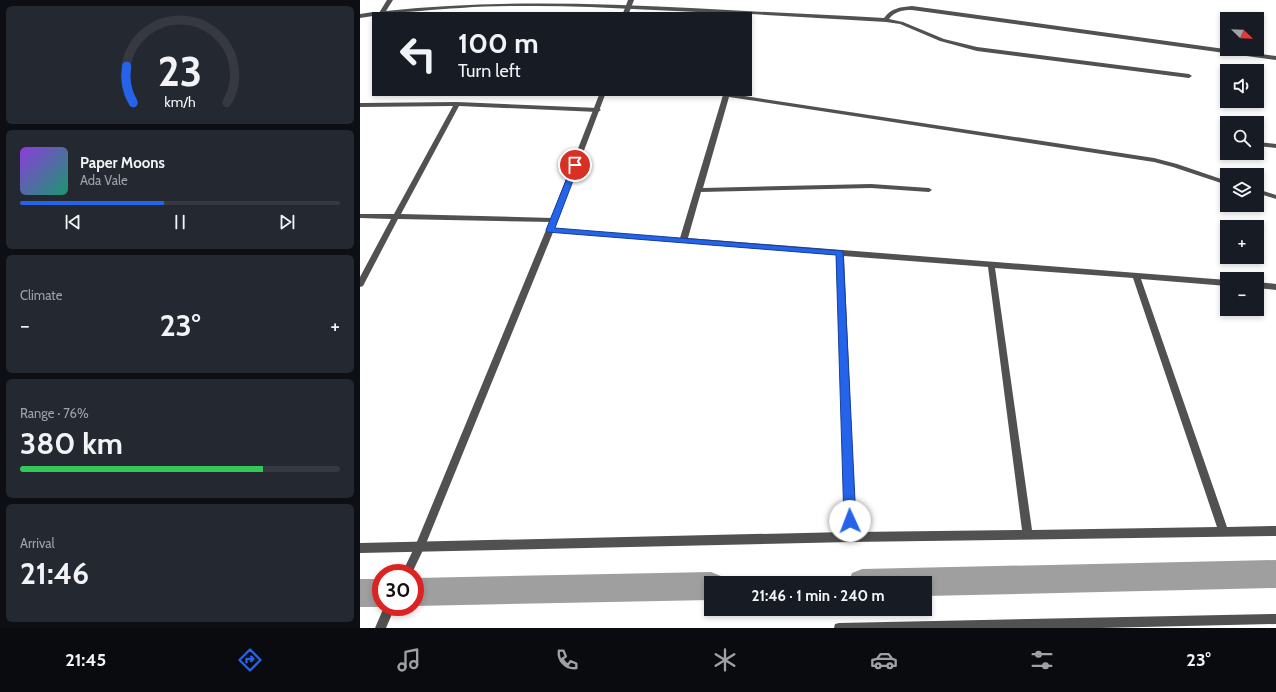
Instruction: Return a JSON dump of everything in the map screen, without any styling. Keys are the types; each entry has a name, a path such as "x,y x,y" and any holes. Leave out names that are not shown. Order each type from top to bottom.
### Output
{"street":[{"path":"384,12 390,0"},
{"path":"626,12 631,0"},
{"path":"392,12 420,9 517,4 628,6 739,12"},
{"path":"886,20 889,15 898,9 912,8 1276,58"},
{"path":"752,13 886,20 901,23 942,40 977,49 1189,76"},
{"path":"360,16 372,14"},
{"path":"411,564 550,230 598,110 602,96"},
{"path":"683,241 726,96"},
{"path":"733,96 1154,160 1175,165 1220,181"},
{"path":"360,105 456,104 598,110"},
{"path":"360,284 456,104"},
{"path":"1264,145 1276,146"},
{"path":"698,190 871,186 929,190"},
{"path":"1264,193 1276,197"},
{"path":"360,216 553,220"},
{"path":"550,230 1220,282"},
{"path":"840,253 851,537"},
{"path":"991,264 1028,534"},
{"path":"1136,276 1224,532"},
{"path":"1264,286 1276,287"},
{"path":"360,548 851,537 1276,531"},
{"path":"380,628 386,616"},
{"path":"839,628 1276,619"}],"waterway":[{"path":"932,581 1276,574"},
{"path":"424,592 704,586"},
{"path":"360,593 372,593"}],"route":[{"path":"575,165 550,230 840,253 850,521"}]}
